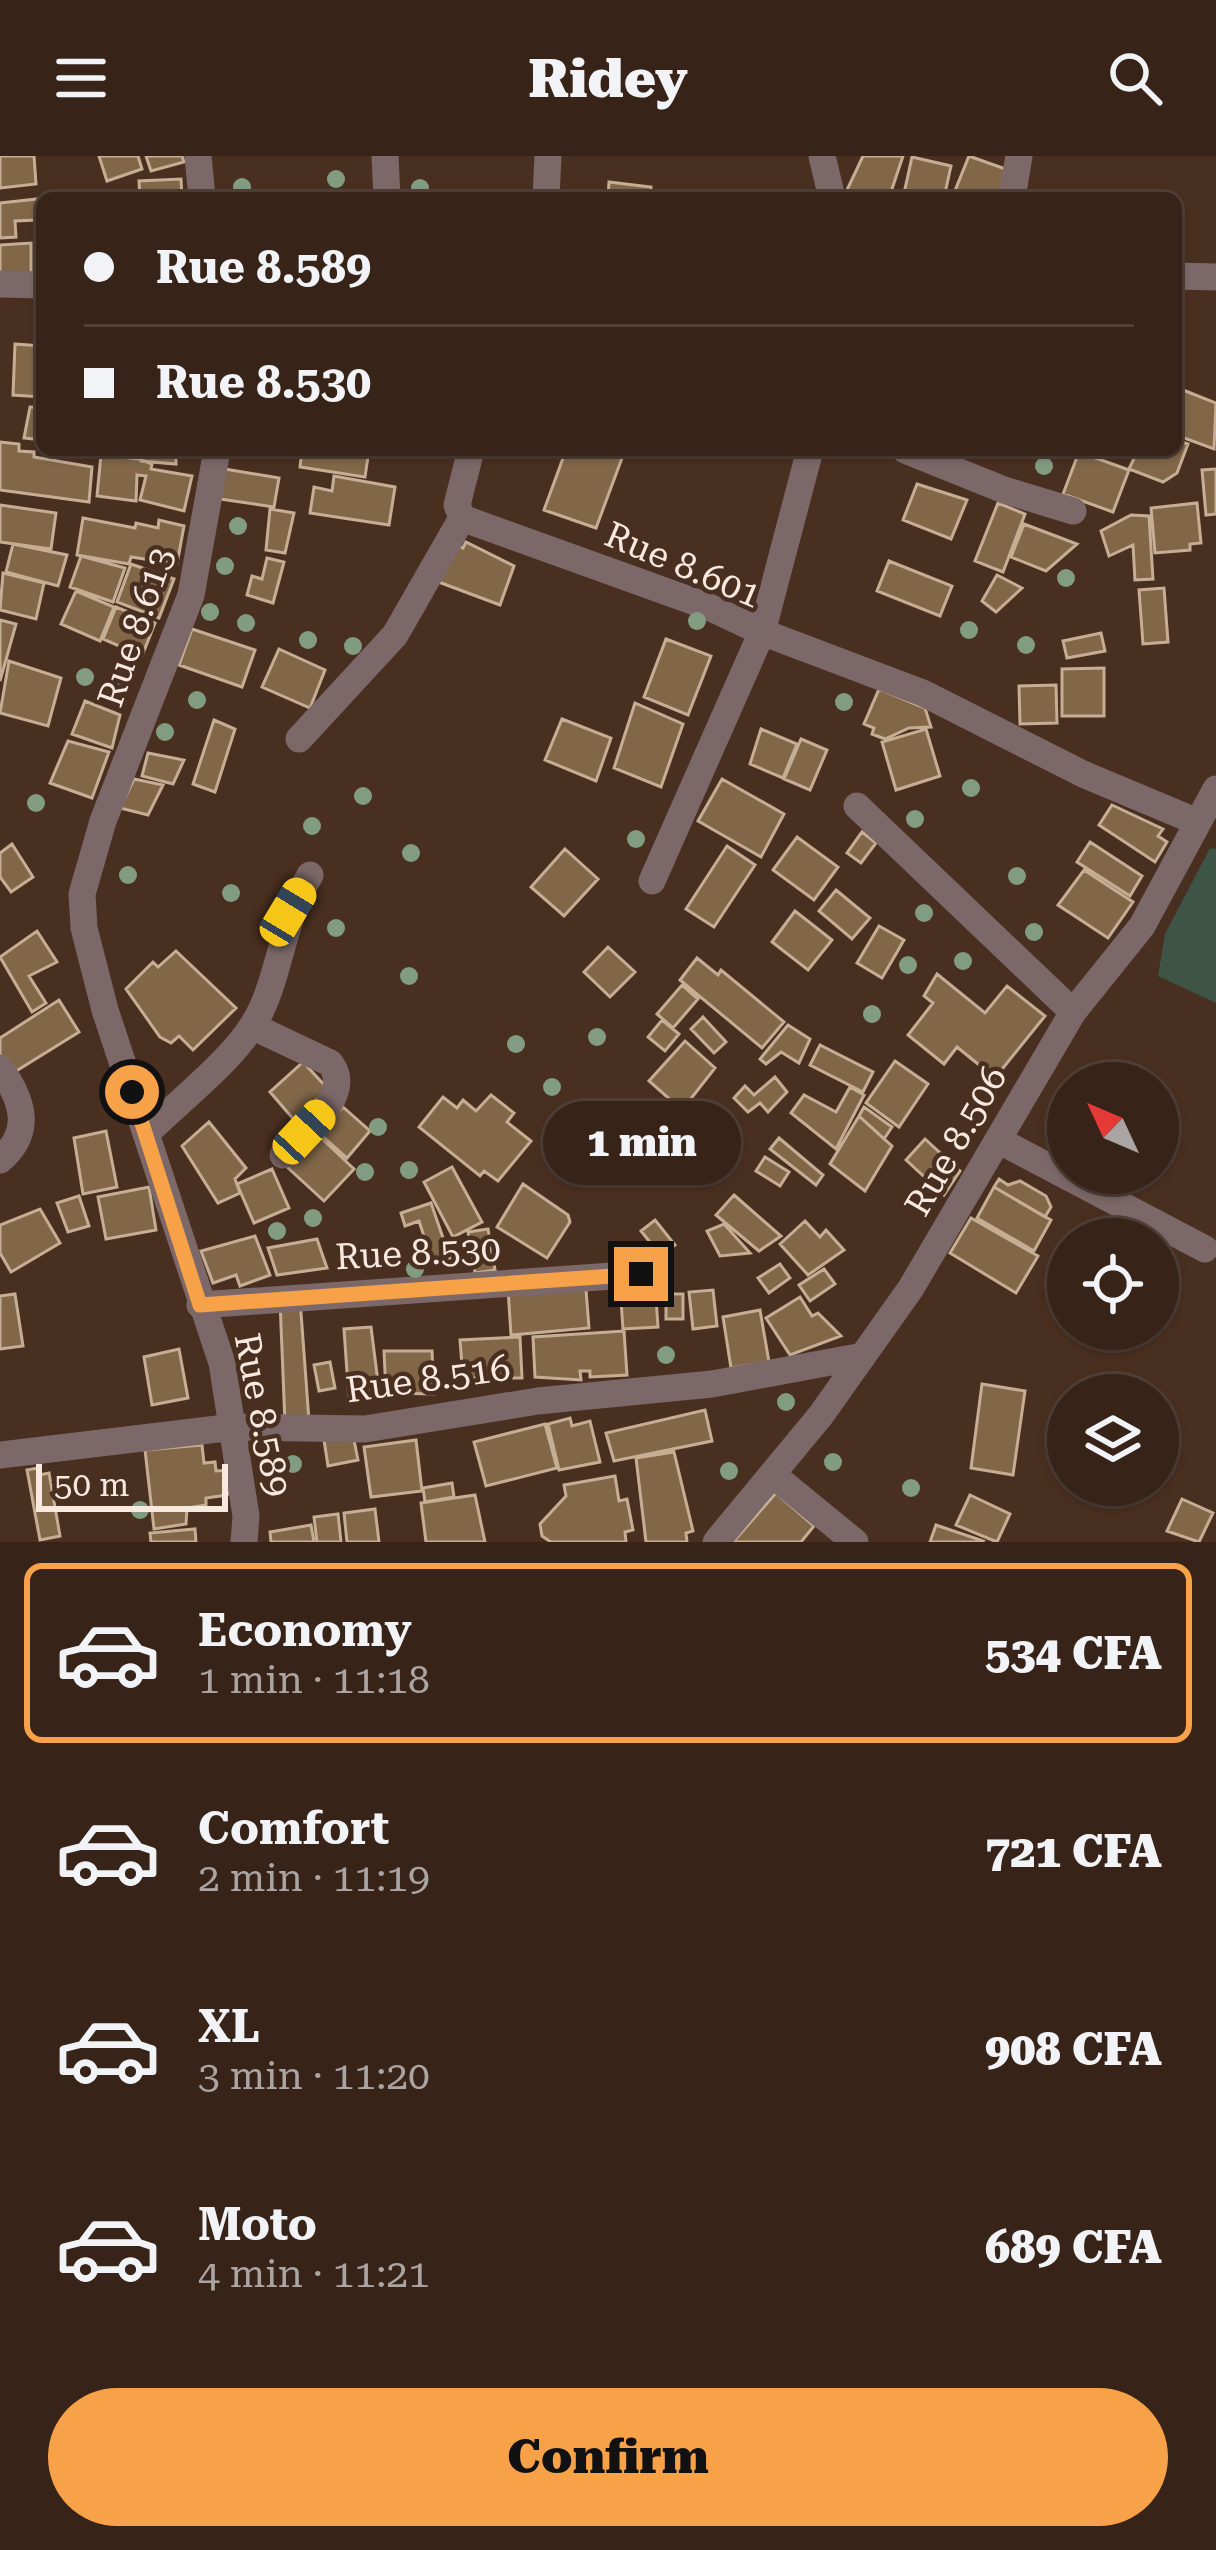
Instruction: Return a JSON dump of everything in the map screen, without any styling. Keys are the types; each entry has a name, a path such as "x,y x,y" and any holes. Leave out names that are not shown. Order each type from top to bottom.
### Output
{"street":[{"path":"198,156 201,192"},
{"path":"385,156 387,192"},
{"path":"546,192 548,156"},
{"path":"822,156 831,192"},
{"path":"1013,192 1019,156"},
{"path":"1182,276 1216,277"},
{"path":"0,284 36,285"},
{"name":"Rue 8.613","path":"103,821 191,596 216,456"},
{"path":"299,739 395,635 462,518 457,505 469,456"},
{"path":"808,456 762,632 923,693 1083,774 1195,821"},
{"path":"920,456 1073,511"},
{"name":"Rue 8.601","path":"462,518 709,607 762,632 652,881"},
{"name":"Rue 8.506","path":"716,1542 773,1475 911,1288 1073,1012 1142,926 1216,789"},
{"path":"857,806 1073,1012"},
{"name":"Rue 8.589","path":"103,821 82,894 84,928 222,1363 246,1516 244,1542"},
{"path":"146,1134 252,1026 269,988 288,912 310,875"},
{"path":"252,1026 330,1063 338,1072 339,1083 325,1110 283,1155"},
{"path":"0,1067 24,1112 19,1137 0,1160"},
{"path":"998,1140 1205,1249"},
{"name":"Rue 8.530","path":"200,1305 641,1274"},
{"name":"Rue 8.516","path":"0,1455 234,1427 365,1429 538,1401 712,1384 863,1356"},
{"path":"773,1475 855,1542"}],"green space":[{"path":"1210,848 1216,849 1216,1003 1158,976 1165,934"}],"building":[{"path":"0,156 34,156 36,184 0,188"},
{"path":"99,156 138,156 142,169 107,181"},
{"path":"146,156 182,156 184,162 151,171"},
{"path":"863,156 903,156 891,192 846,192"},
{"path":"969,156 1011,171 1003,192 954,192"},
{"path":"912,157 951,166 945,192 904,192"},
{"path":"181,179 182,192 140,192 139,181"},
{"path":"609,182 651,187 651,192 608,192"},
{"path":"36,199 36,220 15,221 16,237 0,238 0,203"},
{"path":"31,243 31,276 0,278 0,245"},
{"path":"15,344 36,346 36,397 13,395"},
{"path":"1183,390 1216,403 1214,449 1182,437"},
{"path":"30,407 36,408 36,439 24,438"},
{"path":"0,442 19,444 19,451 34,452 34,457 92,467 89,502 0,490"},
{"path":"1182,442 1188,444 1177,473 1163,482 1129,469 1135,456 1182,456"},
{"path":"101,456 139,459 152,464 151,469 192,476 184,511 140,500 146,476 137,475 136,501 97,496"},
{"path":"140,456 176,456 176,464 141,461"},
{"path":"301,456 368,456 365,477 300,467"},
{"path":"564,456 623,456 596,528 544,510"},
{"path":"1077,456 1129,470 1113,512 1063,494"},
{"path":"225,469 279,478 274,507 220,499"},
{"path":"1216,469 1216,514 1206,515 1202,470"},
{"path":"334,476 395,487 389,525 310,513 314,487 332,491"},
{"path":"917,484 967,500 951,539 903,520"},
{"path":"998,503 1025,514 1003,572 975,561"},
{"path":"1197,503 1201,543 1190,544 1190,550 1155,553 1151,508"},
{"path":"0,505 56,513 51,549 0,542"},
{"path":"270,509 294,513 285,553 266,550"},
{"path":"1131,515 1149,516 1153,579 1135,580 1133,545 1109,556 1101,531"},
{"path":"83,518 135,528 136,523 158,528 159,520 184,526 177,564 131,557 129,564 77,555"},
{"path":"1024,524 1077,544 1046,571 1011,557"},
{"path":"450,542 463,548 466,542 514,566 500,605 436,581"},
{"path":"13,544 67,555 58,586 6,572"},
{"path":"81,556 125,568 113,602 70,587"},
{"path":"267,558 284,562 273,603 247,595 252,576 262,579"},
{"path":"889,561 952,586 940,616 877,591"},
{"path":"131,564 174,579 159,618 117,602"},
{"path":"3,573 44,583 36,619 0,610"},
{"path":"997,575 1022,588 996,612 982,601"},
{"path":"1164,588 1168,642 1143,644 1139,590"},
{"path":"76,591 114,607 100,641 61,624"},
{"path":"116,607 155,623 142,656 103,639"},
{"path":"0,620 16,624 0,681"},
{"path":"192,629 255,650 242,687 179,665"},
{"path":"1101,633 1105,651 1067,658 1063,641"},
{"path":"666,639 711,656 688,715 644,697"},
{"path":"279,649 325,670 310,708 262,687"},
{"path":"9,661 61,678 48,726 0,713"},
{"path":"1104,668 1104,716 1062,716 1062,669"},
{"path":"1056,685 1057,723 1020,724 1019,686"},
{"path":"879,689 925,708 931,727 909,728 885,739 872,734 874,728 864,724"},
{"path":"85,701 120,715 112,748 72,734"},
{"path":"635,703 683,724 661,787 614,768"},
{"path":"562,719 611,738 596,781 545,760"},
{"path":"214,720 235,729 215,792 193,784"},
{"path":"761,729 797,744 783,778 750,764"},
{"path":"926,729 940,776 896,790 882,742"},
{"path":"801,739 827,750 810,790 784,779"},
{"path":"68,741 109,752 92,798 50,783"},
{"path":"148,753 184,760 173,784 142,776"},
{"path":"134,779 163,785 148,815 120,808"},
{"path":"722,779 784,814 761,857 698,821"},
{"path":"1112,805 1163,829 1158,836 1167,842 1155,862 1099,825"},
{"path":"862,832 876,843 861,863 847,853"},
{"path":"797,837 838,867 814,900 773,870"},
{"path":"1090,842 1142,876 1130,896 1077,862"},
{"path":"12,844 33,877 11,892 0,877 0,853"},
{"path":"727,846 755,865 714,927 686,909"},
{"path":"565,849 598,879 564,916 531,887"},
{"path":"1084,870 1133,902 1108,938 1058,905"},
{"path":"836,890 870,918 852,939 819,911"},
{"path":"795,911 832,940 808,970 772,942"},
{"path":"879,926 904,940 882,978 857,963"},
{"path":"37,931 57,962 29,976 46,1003 32,1012 0,957"},
{"path":"608,947 635,972 610,997 584,972"},
{"path":"176,951 236,1008 193,1050 179,1036 171,1043 160,1037 126,989 153,962 158,967"},
{"path":"697,958 718,975 721,970 784,1022 762,1048 680,980"},
{"path":"937,974 985,1013 1007,986 1045,1016 995,1078 957,1047 944,1064 908,1035 933,1003 924,996"},
{"path":"682,985 698,999 673,1028 657,1014"},
{"path":"59,1000 79,1032 13,1073 0,1054 0,1038"},
{"path":"703,1017 726,1042 714,1053 691,1029"},
{"path":"662,1020 679,1034 665,1051 648,1037"},
{"path":"788,1025 810,1039 799,1063 781,1052 766,1064 760,1059"},
{"path":"685,1041 715,1068 682,1110 649,1081"},
{"path":"820,1045 873,1072 863,1092 810,1065"},
{"path":"895,1061 928,1084 899,1127 866,1103"},
{"path":"303,1062 328,1089 295,1121 270,1092"},
{"path":"775,1077 787,1092 768,1112 760,1103 748,1112 734,1098 745,1086 754,1095"},
{"path":"850,1087 864,1095 836,1149 791,1113 804,1095 836,1112"},
{"path":"491,1095 514,1113 507,1122 531,1141 498,1181 484,1171 480,1176 419,1127 443,1097 457,1108 463,1100 476,1111"},
{"path":"343,1107 370,1131 347,1158 319,1133"},
{"path":"864,1107 892,1127 884,1139 859,1116"},
{"path":"859,1116 892,1146 865,1191 830,1164"},
{"path":"209,1122 246,1168 235,1179 240,1193 218,1203 182,1146"},
{"path":"106,1131 117,1187 83,1194 74,1138"},
{"path":"317,1134 354,1169 324,1201 287,1167"},
{"path":"779,1138 823,1175 816,1185 770,1149"},
{"path":"925,1139 960,1171 944,1195 906,1160"},
{"path":"765,1157 789,1172 780,1186 756,1171"},
{"path":"452,1167 482,1222 453,1237 424,1182"},
{"path":"272,1169 289,1208 254,1223 237,1184"},
{"path":"999,1179 1008,1185 1020,1181 1046,1196 1051,1207 1045,1217 994,1187"},
{"path":"523,1184 568,1215 570,1222 547,1258 497,1227"},
{"path":"149,1187 156,1230 106,1239 98,1197"},
{"path":"994,1187 1048,1218 1047,1227 1034,1251 977,1218"},
{"path":"734,1195 781,1236 759,1251 716,1215"},
{"path":"79,1196 89,1226 68,1232 57,1203"},
{"path":"431,1203 450,1258 433,1264 419,1221 405,1226 401,1213"},
{"path":"40,1209 60,1243 11,1272 0,1253 0,1225"},
{"path":"971,1218 1038,1256 1016,1293 950,1253"},
{"path":"655,1220 675,1245 661,1256 641,1231"},
{"path":"805,1221 820,1237 826,1230 844,1250 808,1275 780,1244"},
{"path":"724,1224 750,1253 720,1256 707,1231"},
{"path":"488,1229 495,1270 475,1273 468,1232"},
{"path":"255,1236 270,1275 240,1286 236,1275 213,1283 201,1251"},
{"path":"317,1239 327,1268 277,1275 268,1248"},
{"path":"780,1264 790,1278 769,1293 758,1278"},
{"path":"824,1269 835,1284 810,1301 799,1285"},
{"path":"655,1283 658,1327 623,1329 620,1286"},
{"path":"508,1289 586,1290 589,1328 511,1335"},
{"path":"713,1290 717,1326 693,1329 689,1292"},
{"path":"15,1294 23,1346 0,1349 0,1296"},
{"path":"666,1294 683,1294 683,1319 666,1319"},
{"path":"800,1297 812,1316 818,1313 841,1336 790,1355 766,1318"},
{"path":"300,1299 309,1421 285,1423 280,1301"},
{"path":"760,1310 769,1362 731,1368 723,1317"},
{"path":"371,1327 380,1398 349,1401 344,1329"},
{"path":"624,1331 627,1375 590,1377 590,1371 580,1371 581,1380 535,1377 533,1337"},
{"path":"520,1337 522,1378 463,1378 460,1340"},
{"path":"179,1349 188,1398 152,1405 144,1357"},
{"path":"384,1351 432,1351 434,1394 386,1393"},
{"path":"330,1362 335,1388 319,1391 314,1365"},
{"path":"982,1384 1025,1391 1013,1475 971,1468"},
{"path":"705,1410 712,1441 614,1461 606,1433"},
{"path":"570,1418 572,1426 590,1421 600,1462 559,1470 548,1424"},
{"path":"545,1424 557,1468 486,1486 474,1442"},
{"path":"353,1435 358,1460 328,1466 324,1440"},
{"path":"416,1440 422,1491 371,1497 364,1447"},
{"path":"202,1445 204,1463 215,1462 216,1471 231,1470 233,1486 227,1495 206,1498 206,1505 187,1508 186,1524 154,1529 145,1450"},
{"path":"674,1452 693,1531 686,1533 687,1542 646,1542 636,1458"},
{"path":"38,1468 39,1475 49,1473 60,1536 40,1540 27,1470"},
{"path":"615,1476 619,1501 627,1499 633,1530 625,1532 626,1542 551,1542 542,1536 540,1524 566,1496 564,1485"},
{"path":"452,1483 454,1497 425,1502 423,1488"},
{"path":"776,1493 814,1526 801,1542 733,1542"},
{"path":"475,1495 485,1542 426,1542 421,1503"},
{"path":"970,1495 1010,1514 997,1542 956,1525"},
{"path":"1182,1499 1213,1513 1199,1542 1167,1531"},
{"path":"375,1509 379,1542 347,1542 344,1513"},
{"path":"338,1514 341,1542 317,1542 314,1517"},
{"path":"311,1525 314,1542 271,1542 270,1532"},
{"path":"936,1525 983,1541 930,1542"},
{"path":"195,1529 196,1542 151,1542 150,1533"}],"route":[{"path":"132,1092 200,1305 641,1274"}]}
